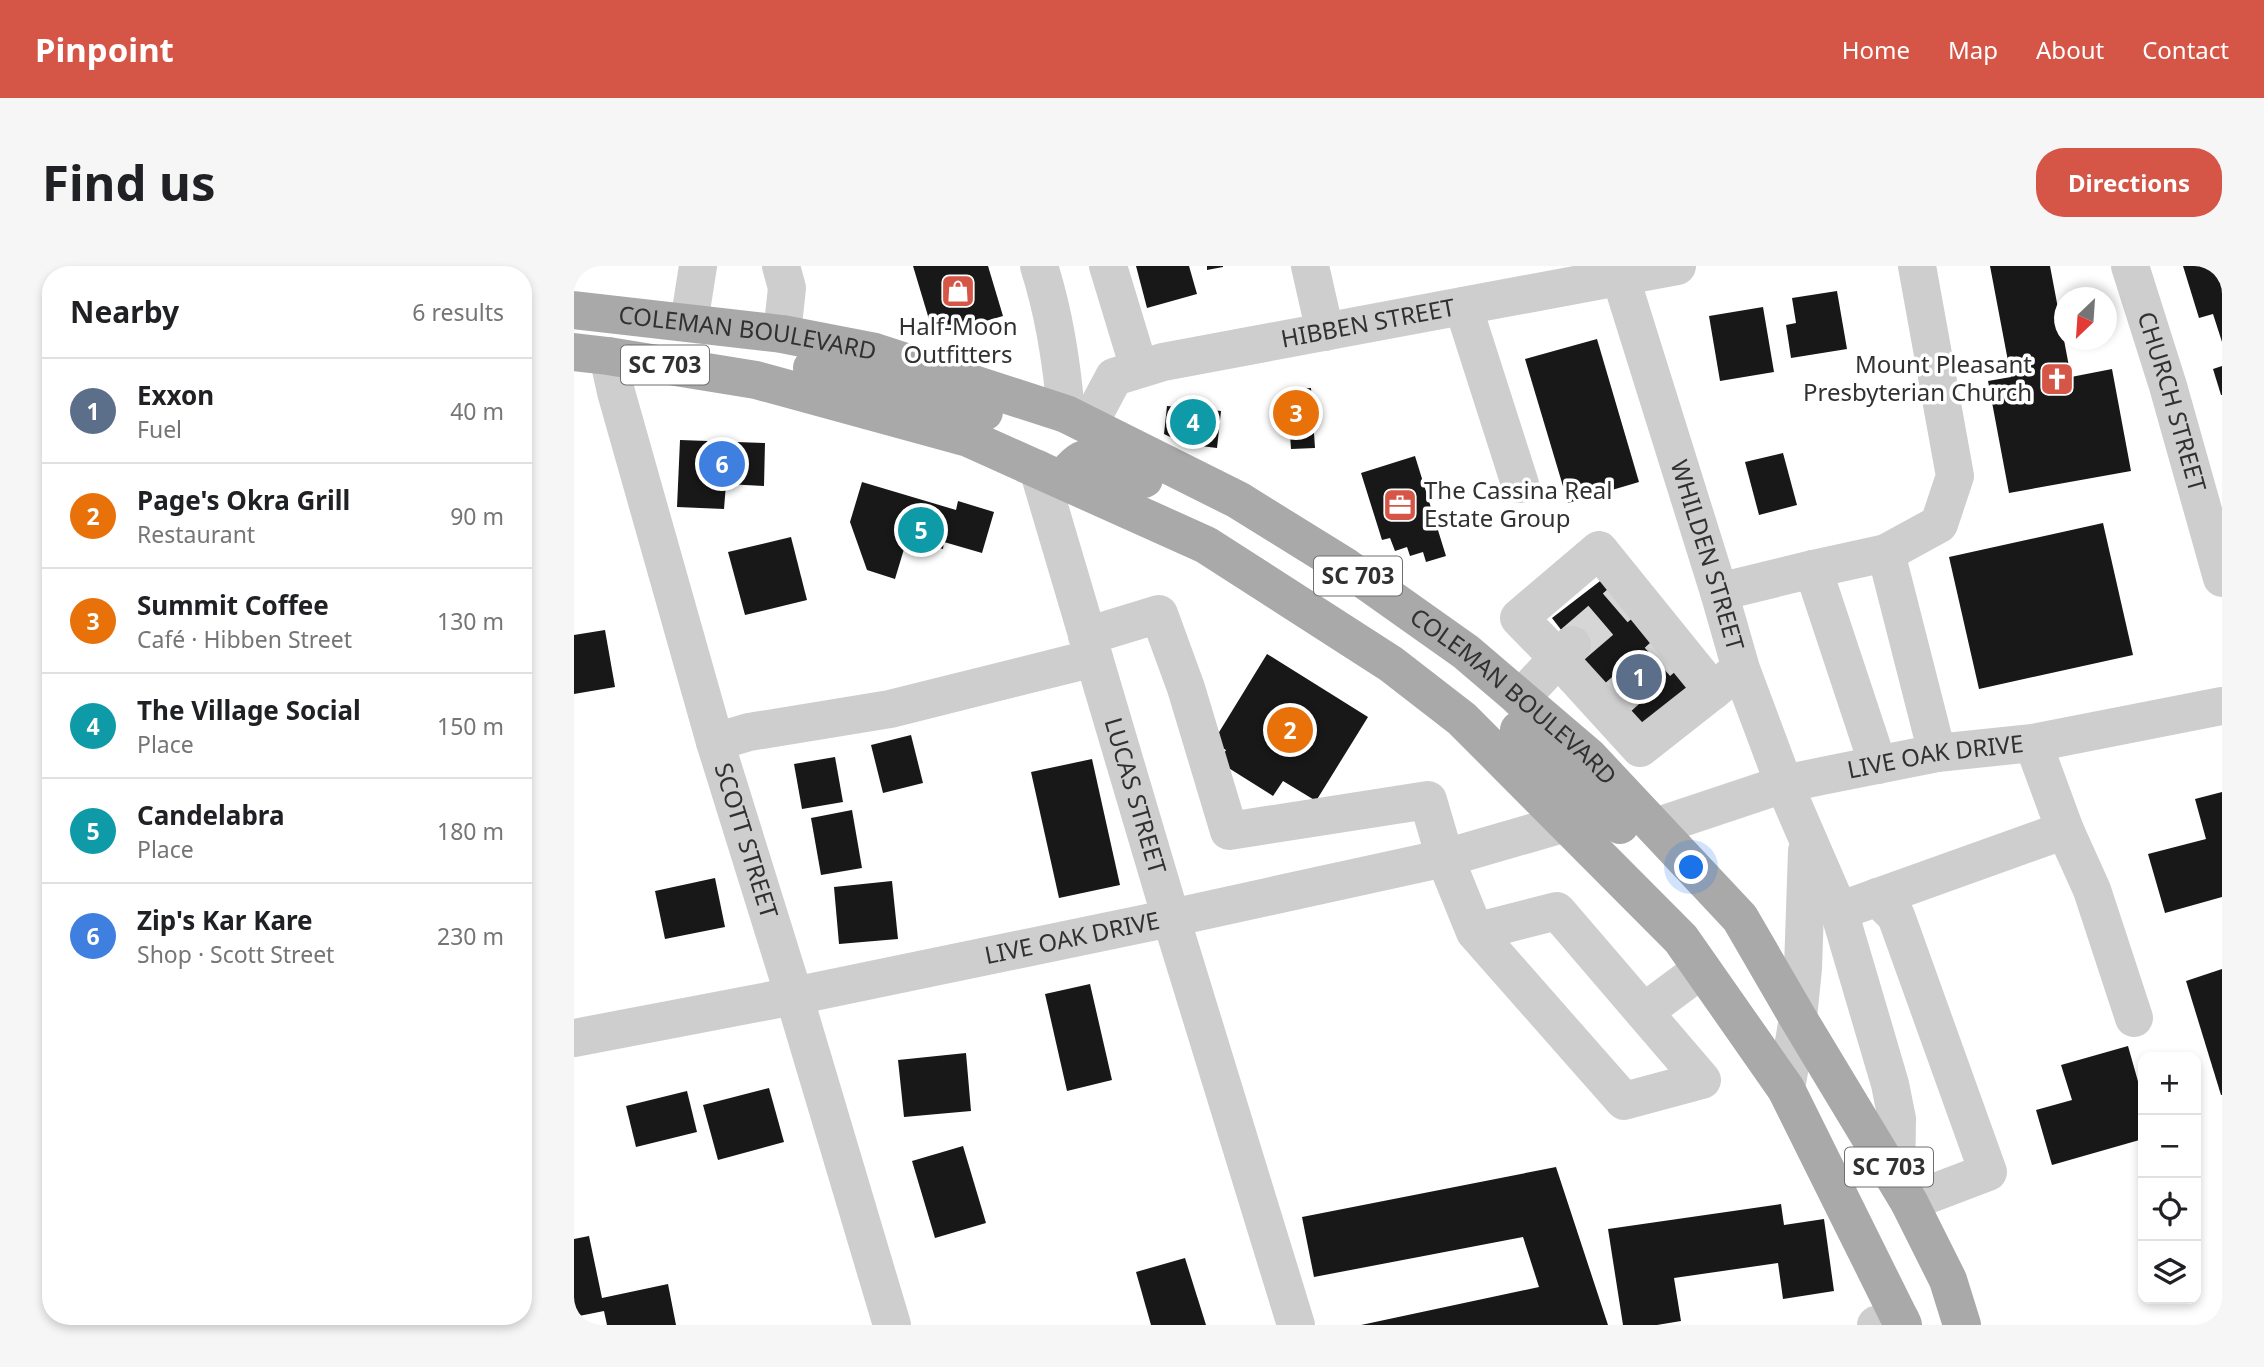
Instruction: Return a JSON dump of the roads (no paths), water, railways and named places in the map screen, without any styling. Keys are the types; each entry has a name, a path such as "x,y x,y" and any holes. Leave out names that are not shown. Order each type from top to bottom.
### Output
{"main road":[{"name":"COLEMAN BOULEVARD","path":"576,305 782,334 875,352 1077,419 1238,500 1346,568 1466,652 1591,760 1740,918 1902,1190 1948,1280 1962,1325"},
{"name":"COLEMAN BOULEVARD","path":"591,354 756,380 968,438 1206,545 1391,664 1462,719 1681,939 1786,1090 1894,1323"},
{"path":"756,380 761,362 770,357 987,413 998,412 1023,400"},
{"path":"1050,474 1090,457 1102,459 1283,551 1299,552 1311,545"},
{"path":"1462,719 1484,710 1501,713 1628,833 1652,845 1665,837"}],"street":[{"path":"689,323 698,266"},
{"path":"781,266 787,288 782,334"},
{"path":"1039,266 1063,381 1077,419"},
{"path":"1108,266 1139,368"},
{"path":"1310,266 1325,332"},
{"name":"HIBBEN STREET","path":"1077,419 1114,377 1139,368 1463,306 1619,272 1677,266"},
{"path":"1719,592 1886,553 1939,524 1955,476 1917,266"},
{"name":"CHURCH STREET","path":"2130,266 2168,386 2222,578"},
{"name":"WHILDEN STREET","path":"1619,272 1719,592 1727,680 1784,784 1839,911 1890,1084 1902,1190"},
{"path":"1463,306 1520,484"},
{"name":"SCOTT STREET","path":"591,354 616,392 715,742 794,996 889,1324"},
{"name":"LUCAS STREET","path":"1050,474 1091,647 1296,1325"},
{"path":"1599,550 1628,598 1670,651 1727,680 1640,748 1565,652 1520,618 1599,550"},
{"path":"1886,553 1937,753"},
{"path":"1813,569 1878,765"},
{"path":"715,742 748,732 890,709 1091,647 1159,614 1186,688 1229,831 1428,800 1445,859 1475,933 1624,1101 1702,1080 1557,911 1475,933"},
{"path":"1520,699 1565,652"},
{"name":"LIVE OAK DRIVE","path":"1665,837 1784,784 1937,753 2033,743 2222,706"},
{"path":"1591,760 1614,713"},
{"path":"2033,743 2065,830 2092,890 2134,1018"},
{"name":"LIVE OAK DRIVE","path":"574,1038 794,996 1445,859 1566,823"},
{"path":"1839,911 2065,830"},
{"name":"WHILDEN STREET","path":"1786,1090 1803,968 1807,842"},
{"path":"1877,897 1896,916 1988,1172 1902,1190"},
{"path":"1644,1012 1702,969"}],"tunnel":[{"path":"1572,645 1622,602"},
{"path":"1615,700 1664,656"}],"place":[{"name":"Half-Moon Outfitters","path":"958,291"},
{"name":"Mount Pleasant Presbyterian Church","path":"2057,379"},
{"name":"Summit Coffee","path":"1296,413"},
{"name":"The Village Social","path":"1193,422"},
{"name":"Zip's Kar Kare","path":"722,464"},
{"name":"The Cassina Real Estate Group","path":"1400,505"},
{"name":"Candelabra","path":"921,530"},
{"name":"Exxon","path":"1639,677"},
{"name":"Page's Okra Grill","path":"1290,730"}]}
